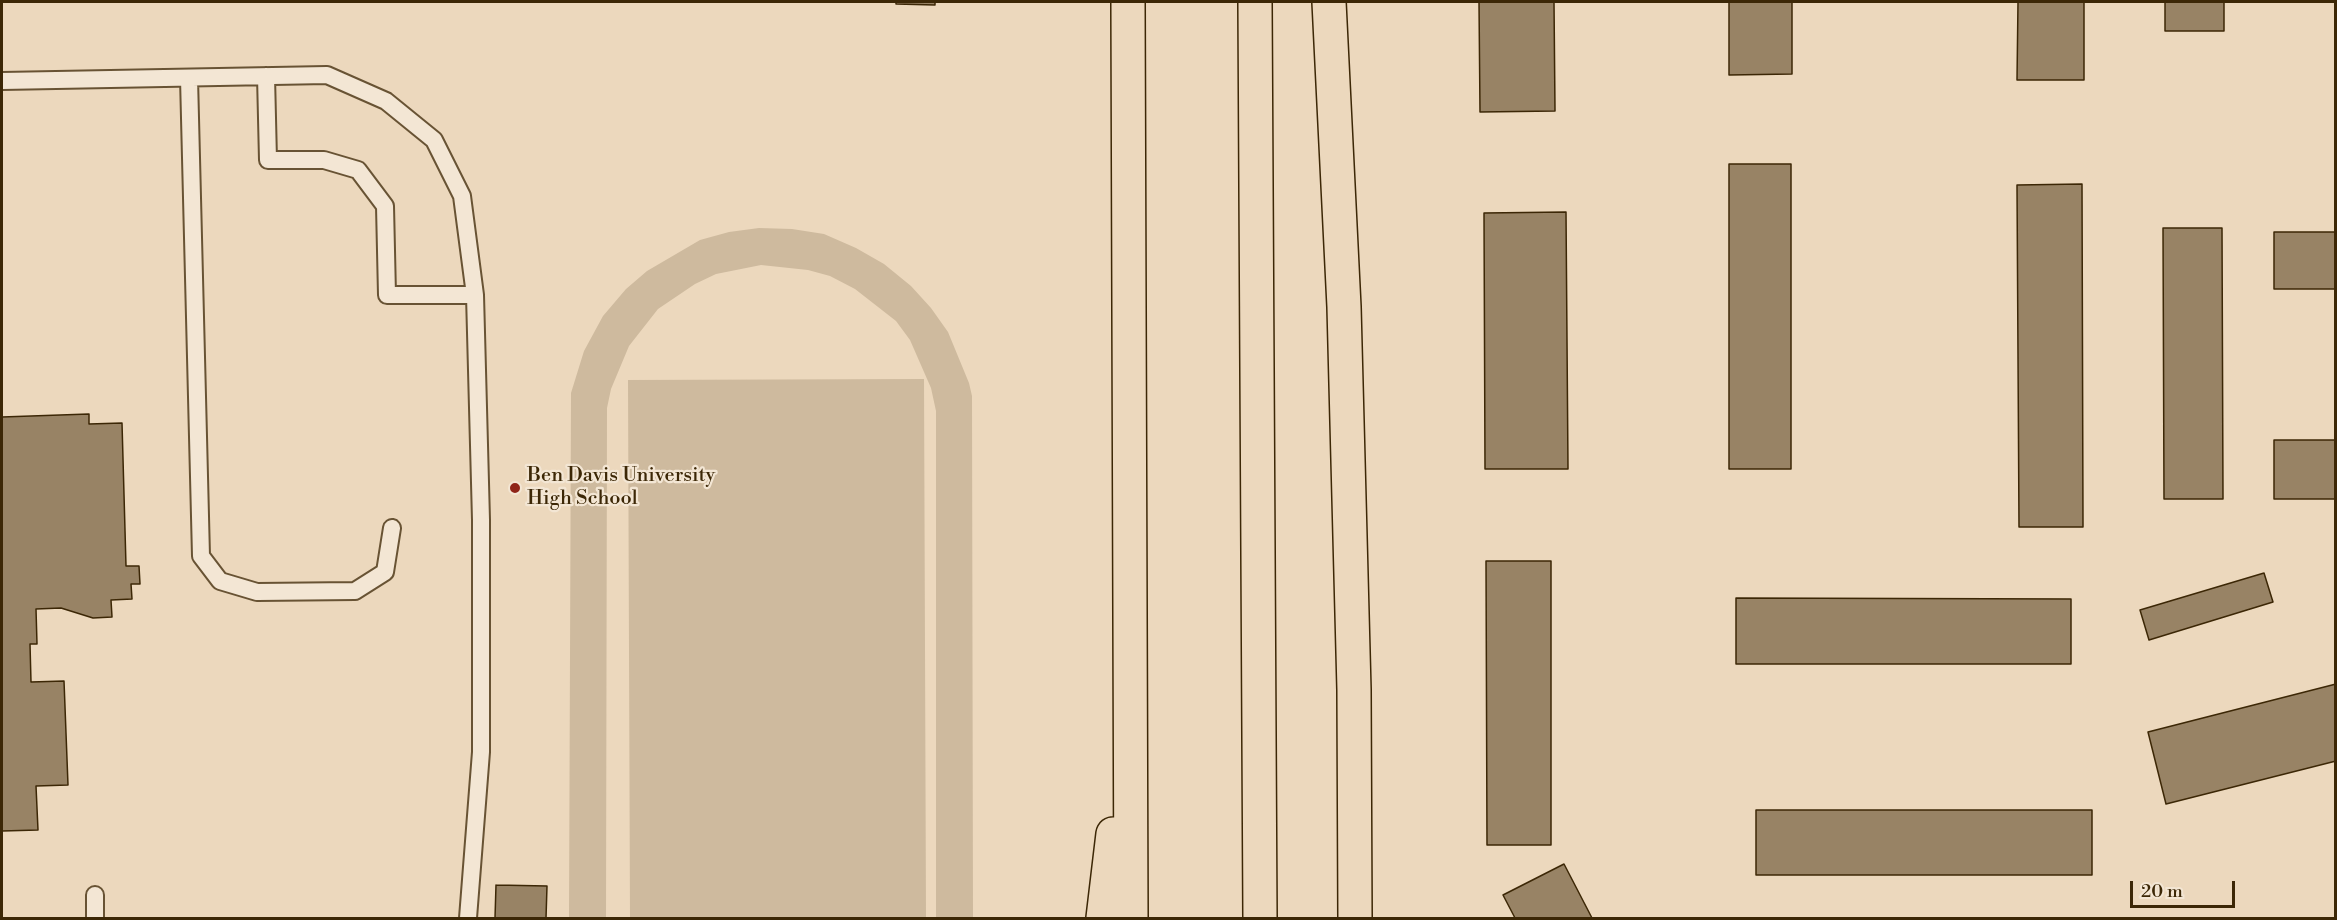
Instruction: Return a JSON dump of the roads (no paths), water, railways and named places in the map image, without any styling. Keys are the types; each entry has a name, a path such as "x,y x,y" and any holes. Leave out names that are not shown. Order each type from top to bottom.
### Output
{"highway":[{"path":"1128,2 1131,918"},
{"path":"1255,2 1260,918"},
{"path":"1329,2 1344,307 1354,690 1355,918"},
{"path":"1103,918 1131,686"}],"lane":[{"path":"2,81 327,75 386,101 434,140 462,196 475,295 481,520 481,752 468,918"},
{"path":"266,76 268,160 324,160 358,170 385,206 387,295 475,295"},
{"path":"189,78 201,556 220,581 257,592 355,591 385,572 392,528"},
{"path":"95,895 95,918"}],"place":[{"name":"Ben Davis University High School","path":"515,488"}]}
